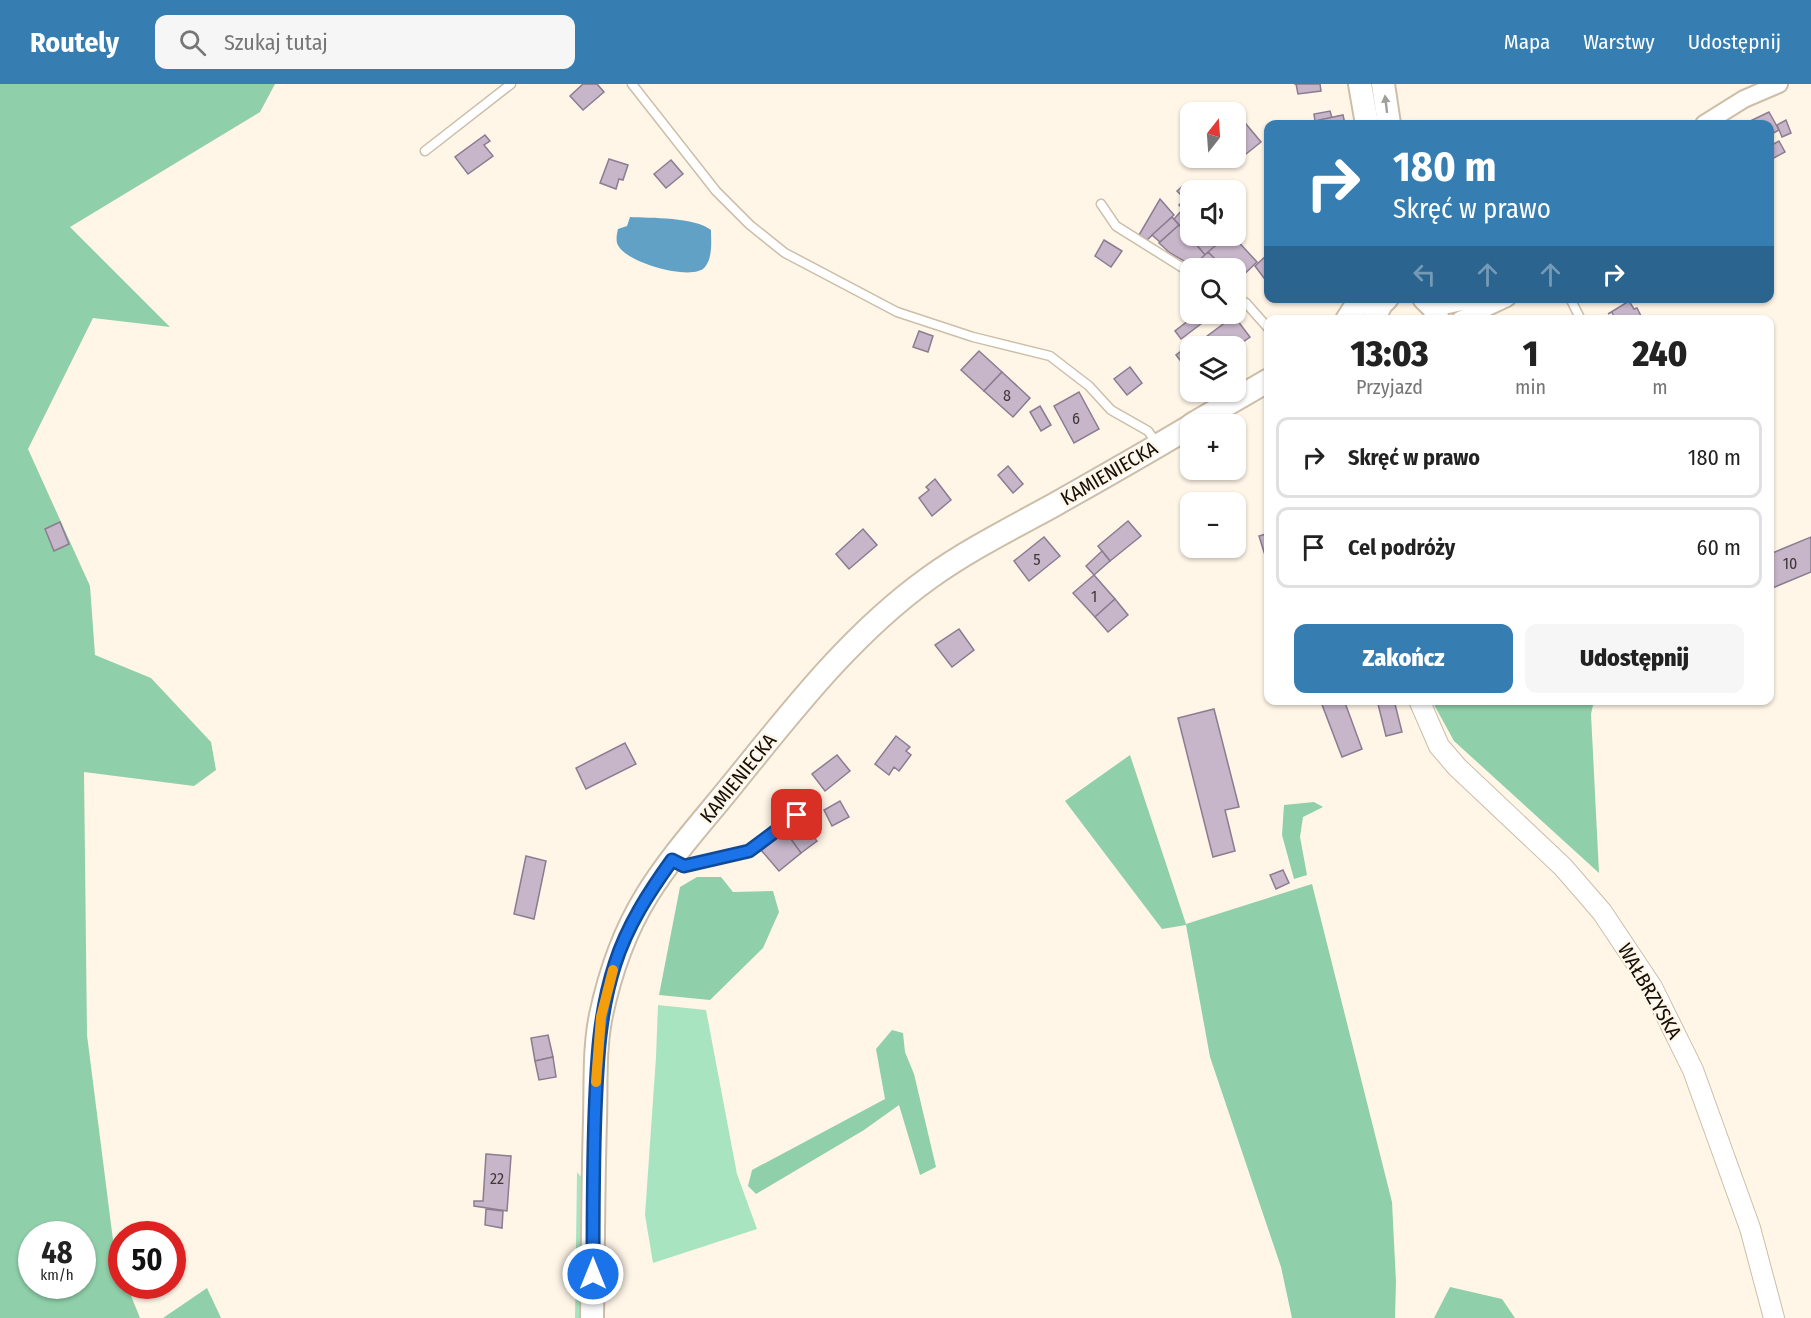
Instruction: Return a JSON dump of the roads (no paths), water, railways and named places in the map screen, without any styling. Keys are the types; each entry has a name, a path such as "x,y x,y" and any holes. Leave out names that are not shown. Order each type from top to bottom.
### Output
{"main road":[{"path":"1360,84 1366,120"},
{"path":"1383,84 1388,120"},
{"name":"KAMIENIECKA","path":"1211,414 1264,383"},
{"name":"KAMIENIECKA","path":"592,1318 594,1153 601,1017 615,964 626,935 646,896 672,860 798,706 849,647 885,612 929,578 987,541 1180,432"}],"street":[{"path":"1710,120 1743,99 1779,84"},
{"path":"1432,309 1459,303"},
{"path":"1471,315 1496,303"},
{"name":"WAŁBRZYSKA","path":"1421,705 1438,746 1457,767 1563,867 1602,912 1652,987 1693,1070 1750,1228 1774,1318"}],"lane":[{"path":"425,151 511,84"},
{"path":"632,84 716,190 750,225 784,253 897,312 972,337 1050,356 1089,386 1111,410 1148,431 1158,445"},
{"path":"1101,204 1116,226 1180,266"},
{"path":"1246,303 1264,323"},
{"path":"672,860 684,866 749,851 797,815"}],"water":[{"path":"630,217 684,220 711,230 708,263 698,271 674,271 659,268 632,257 617,243 618,229 627,226"}]}
